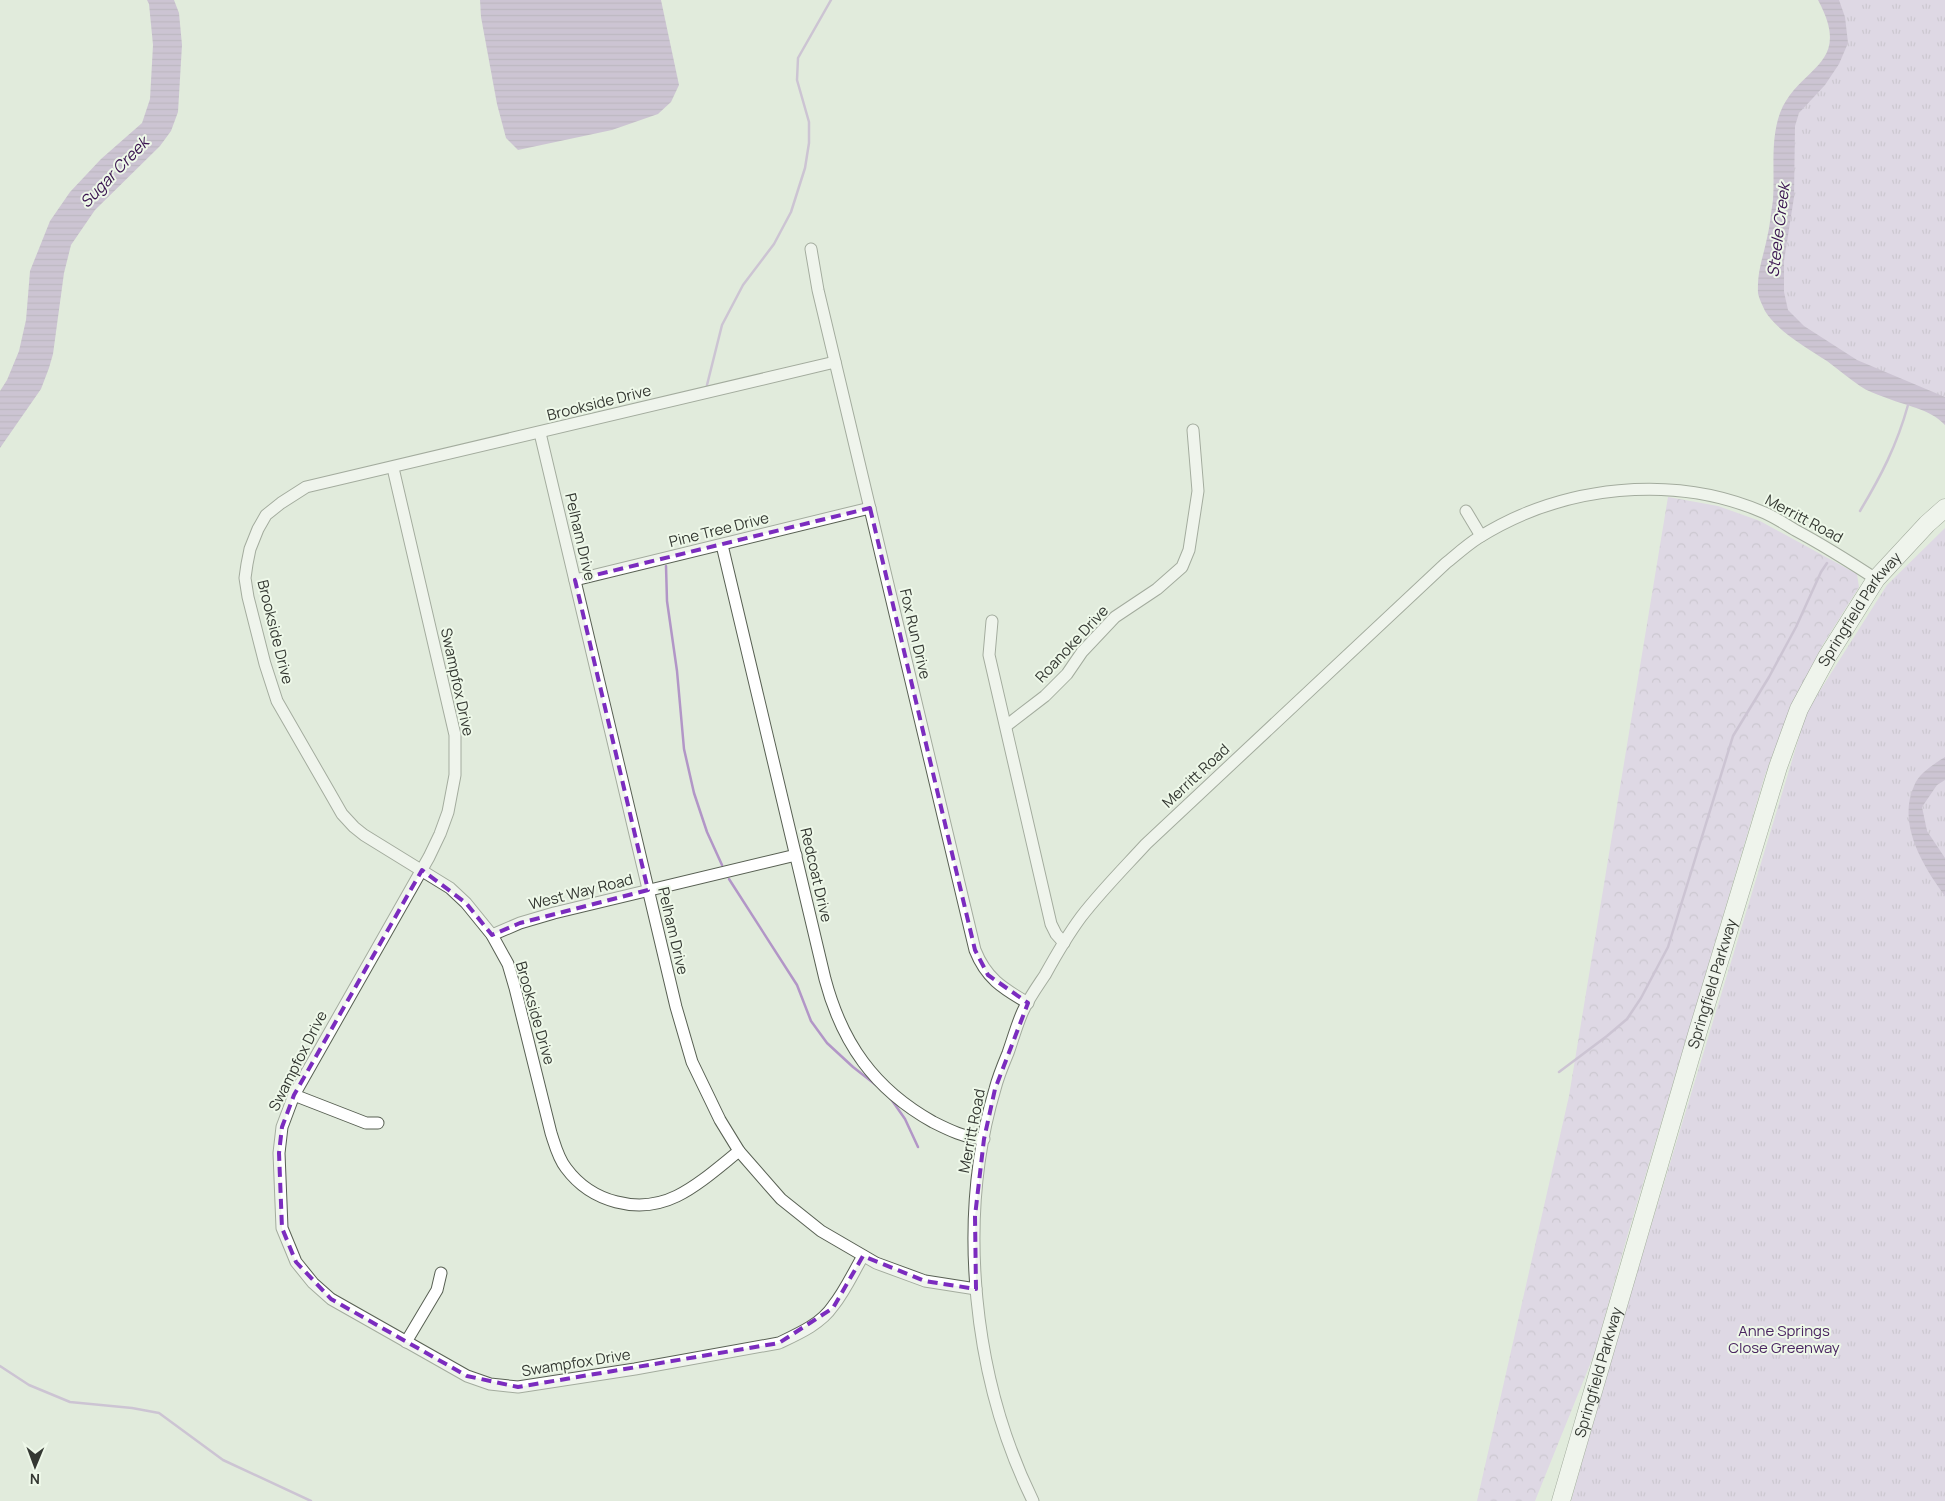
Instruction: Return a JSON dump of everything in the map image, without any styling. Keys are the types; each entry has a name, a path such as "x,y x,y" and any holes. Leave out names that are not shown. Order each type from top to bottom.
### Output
{"main road":[{"name":"Springfield Parkway","path":"1560,1501 1698,1031 1778,767 1799,709 1827,657 1876,579 1927,524 1945,508"}],"street":[{"name":"Fox Run Drive","path":"811,249 818,290 975,950 980,964 988,975 997,984 1028,1003"},
{"name":"Brookside Drive","path":"739,1151 692,1187 676,1196 641,1206 624,1204 590,1191 576,1180 565,1167 558,1154 551,1133 516,988 508,964 492,935 466,903 450,888 364,835 342,814 277,700 264,664 246,578 250,549 266,515 281,502 306,488 835,362"},
{"name":"Roanoke Drive","path":"1006,726 1045,696 1067,674 1082,652 1115,617 1158,588 1182,567 1189,550 1198,491 1193,430"},
{"name":"Pelham Drive","path":"540,433 676,1007 692,1062 720,1120 739,1151 781,1199 821,1231 876,1263 925,1281 976,1289"},
{"name":"Swampfox Drive","path":"392,468 455,736 455,775 448,812 440,834 422,870 294,1095 282,1126 279,1153 282,1228 296,1262 313,1283 331,1299 406,1342 467,1376 490,1384 518,1387 779,1343 798,1334 833,1308 863,1256"},
{"name":"Merritt Road","path":"1031,1500 996,1404 977,1308 975,1216 978,1171 995,1089 1023,1012 1064,943 1098,897 1146,844 1446,564 1481,536 1516,517 1569,498 1636,489 1670,490 1727,499 1766,514 1836,553 1876,579"},
{"name":"Pine Tree Drive","path":"575,580 870,508"},
{"path":"1466,511 1481,536"},
{"name":"Redcoat Drive","path":"722,545 831,1001 838,1021 858,1056 880,1082 922,1115 961,1135 984,1139"},
{"path":"992,622 989,655 1051,924 1056,934 1064,943"},
{"name":"West Way Road","path":"492,935 520,923 554,913 796,856"},
{"path":"294,1095 366,1123 378,1122"},
{"path":"406,1342 437,1290 441,1273"}],"highlighted area":[{"path":"870,508 975,950 988,975 1028,1003 995,1089 984,1139 975,1216 976,1289 925,1281 863,1256 833,1308 779,1343 518,1387 467,1376 331,1299 296,1262 282,1228 279,1153 282,1127 294,1095 422,870 466,903 492,935 520,923 648,890 575,580"}],"green space":[{"path":"1829,0 1945,0 1945,410 1807,338 1771,287 1785,137 1836,51"},
{"path":"1668,497 1718,506 1760,521 1857,574 1859,587 1822,646 1791,706 1765,775 1627,1237 1595,1352 1535,1501 1477,1501 1569,1096"},
{"name":"Anne Springs Close Greenway","path":"1945,528 1945,1501 1571,1501 1622,1322 1807,711 1887,585"}],"water":[{"name":"Sugar Creek","path":"147,0 174,0 179,13 182,45 178,112 171,131 160,146 95,210 71,245 64,273 53,354 49,368 41,389 0,448 0,391 7,380 19,351 26,320 30,271 50,221 70,192 101,159 142,123 150,99 153,45"},
{"path":"480,0 661,0 679,85 671,102 658,114 612,130 518,150 506,138 497,104 481,17"},
{"name":"Steele Creek","path":"1818,0 1839,0 1845,17 1848,43 1839,64 1825,85 1799,113 1795,126 1794,197 1784,261 1784,292 1788,310 1804,326 1857,360 1945,397 1945,425 1939,419 1924,411 1863,388 1793,339 1770,318 1758,293 1759,271 1773,200 1774,145 1780,113 1789,97 1820,64 1827,53 1830,39 1827,22"},
{"path":"1945,757 1945,780 1937,785 1922,807 1927,831 1945,858 1945,896 1928,872 1921,858 1911,830 1909,815 1910,800 1916,781 1927,769"}],"waterway":[{"path":"707,385 722,325 743,285 774,244 791,212 805,168 809,143 809,122 797,80 798,58 831,0"},
{"path":"1860,511 1888,460 1908,405"},
{"path":"1559,1072 1627,1019 1641,998 1668,947 1733,736 1769,677 1827,563"},
{"path":"666,566 667,601 677,671 684,749 694,793 707,832 722,865"},
{"path":"729,879 797,985 811,1021 827,1043 876,1085"},
{"path":"891,1099 905,1119 918,1147"},
{"path":"0,1366 29,1385 70,1402 132,1408 159,1413 223,1460 311,1501"}]}
